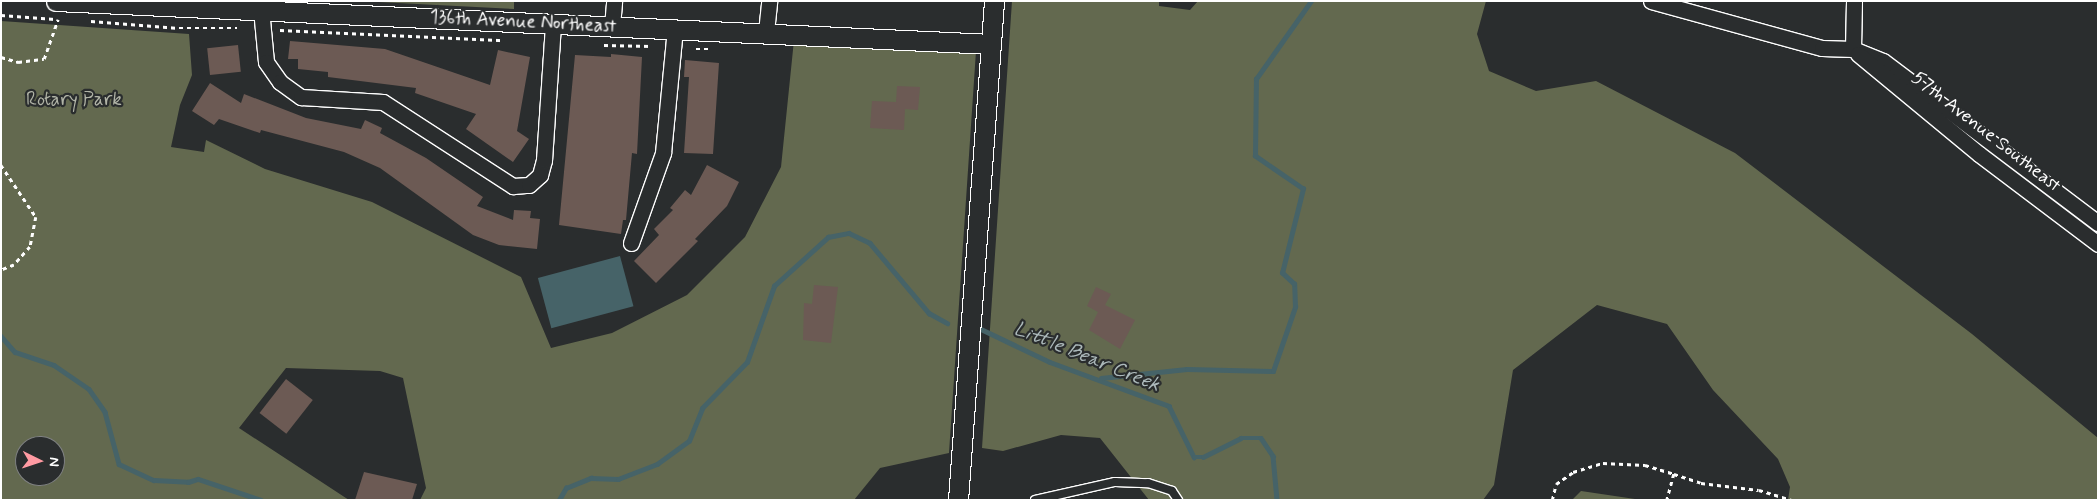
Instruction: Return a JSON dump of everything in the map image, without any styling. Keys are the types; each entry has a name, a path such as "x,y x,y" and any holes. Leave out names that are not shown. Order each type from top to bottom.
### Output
{"street":[{"path":"612,26 614,1"},
{"path":"766,32 769,1"},
{"path":"958,500 994,1"},
{"name":"57th Avenue Southeast","path":"1651,1 1822,48 1853,49 1883,61 2098,223"},
{"path":"1853,49 1854,1"},
{"name":"136th Avenue Northeast","path":"57,10 100,2 991,44"},
{"path":"261,10 266,62 280,82 301,97 383,102 513,186 529,185 540,175 553,24"},
{"path":"630,243 663,153 675,29"},
{"name":"57th Avenue Southeast","path":"1853,49 1990,162 2098,244"},
{"path":"1990,162 2001,149"}],"lane":[{"path":"1034,500 1115,482 1148,483 1172,491 1178,500"}],"path":[{"path":"1,15 57,10 67,19"},
{"path":"1,57 18,62 44,59 57,10"},
{"path":"86,21 179,28 242,27"},
{"path":"275,29 513,40"},
{"path":"1,165 36,217 30,247 14,266 1,270"},
{"path":"1552,500 1556,484 1573,472 1603,463 1645,465 1701,484 1759,490 1791,500"},
{"path":"1666,500 1674,474"}],"green space":[{"path":"359,1 514,1 514,9"},
{"path":"1012,1 1159,1 1159,6 1190,10 1198,1 1486,1 1477,34 1489,71 1536,91 1596,81 1735,153 1972,334 2098,438 2098,500 1788,500 1790,487 1778,459 1713,390 1667,324 1597,305 1513,370 1494,485 1483,500 1149,500 1100,438 1061,435 1003,451 982,448"},
{"name":"Rotary Park","path":"1,21 189,34 192,75 180,105 171,147 204,152 206,140 265,169 372,202 521,277 551,348 612,333 687,295 745,237 781,167 794,40 976,51 949,453 880,468 854,500 420,500 426,488 403,378 380,371 286,368 239,428 349,500 1,500"},
{"path":"1581,491 1635,499 1635,500 1572,500"}],"water":[{"path":"620,256 633,306 551,328 538,278"}],"building":[{"path":"290,41 385,49 490,85 498,50 530,57 517,131 529,139 513,162 466,129 476,114 415,93 416,88 328,77 328,72 298,69 298,59 288,59"},
{"path":"238,45 241,72 210,75 207,48"},
{"path":"611,54 642,57 637,154 632,153 626,220 623,220 621,234 559,225 575,55 611,57"},
{"path":"685,60 719,63 713,154 684,153 689,77 684,77"},
{"path":"210,83 241,103 244,94 306,118 361,129 365,120 382,128 380,133 426,158 483,197 477,206 513,220 514,210 531,211 530,218 540,219 537,249 499,245 473,235 380,168 344,152 261,130 260,133 219,119 214,125 192,111"},
{"path":"897,86 920,87 918,110 905,109 904,130 870,128 872,101 896,102"},
{"path":"707,165 739,182 727,206 695,239 698,241 656,283 634,261 659,235 654,229 673,210 670,208 685,190 691,195"},
{"path":"814,285 838,287 831,343 803,340 804,303 812,304"},
{"path":"1096,287 1111,294 1105,305 1135,320 1120,349 1089,330 1098,312 1087,306"},
{"path":"286,379 313,400 286,434 260,413"},
{"path":"364,472 417,484 412,500 355,500"}],"waterway":[{"path":"1101,378 1187,369 1273,371 1295,307 1294,284 1282,273 1303,189 1255,156 1256,79 1311,1"},
{"name":"Little Bear Creek","path":"559,500 566,488 591,478 618,479 657,464 689,441 702,408 747,362 774,286 828,237 849,233 870,243 929,313 947,323"},
{"name":"Little Bear Creek","path":"981,329 1050,362 1169,406 1194,457 1203,457 1241,438 1261,438 1273,456 1277,500"},
{"name":"Little Bear Creek","path":"1,336 15,352 54,365 89,389 105,412 119,464 154,480 188,482 198,479 261,500"}]}
